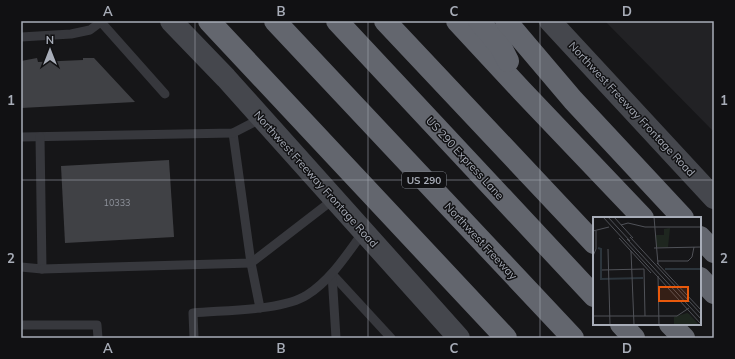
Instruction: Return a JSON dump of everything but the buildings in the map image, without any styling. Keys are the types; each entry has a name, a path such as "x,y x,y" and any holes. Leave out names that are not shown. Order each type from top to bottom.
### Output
{"highway":[{"path":"209,21 506,338"},
{"name":"Northwest Freeway","path":"275,21 573,338"},
{"name":"US 290 Express Lane","path":"337,21 593,295"},
{"path":"385,21 593,242"},
{"path":"458,21 522,91 642,217"},
{"path":"479,21 501,47 522,91"},
{"path":"506,21 573,100 682,217"},
{"path":"701,238 714,252"},
{"path":"701,279 714,293"},
{"path":"622,325 634,338"},
{"path":"671,325 684,338"}],"main road":[{"name":"Northwest Freeway Frontage Road","path":"171,21 226,78 459,338"},
{"name":"Northwest Freeway Frontage Road","path":"550,21 714,198"}],"lane":[{"path":"21,38 71,34 90,30 101,22 165,94"},
{"path":"21,137 233,133 262,118"},
{"path":"233,133 251,263 260,308"},
{"path":"40,137 42,270"},
{"path":"21,267 42,270 251,263 334,199"},
{"path":"194,338 193,313 279,306 307,296 332,274 364,231"},
{"path":"332,274 336,338"},
{"path":"332,274 391,338"},
{"path":"21,325 97,325 98,338"}],"shaded area":[{"path":"605,21 714,21 714,132"}]}
